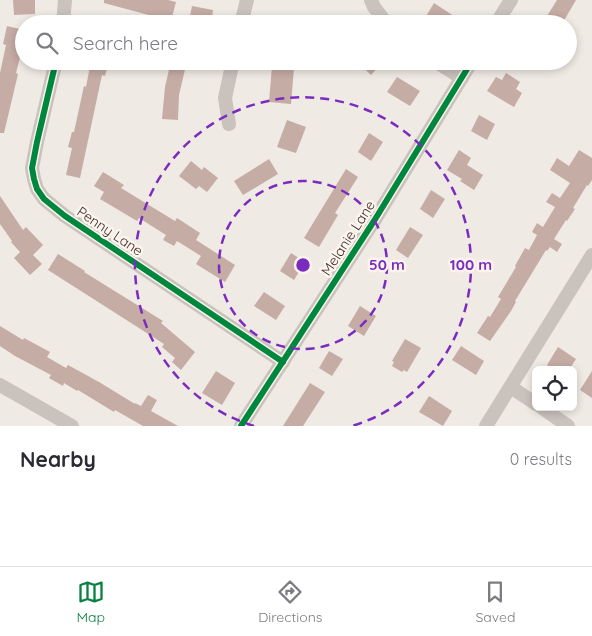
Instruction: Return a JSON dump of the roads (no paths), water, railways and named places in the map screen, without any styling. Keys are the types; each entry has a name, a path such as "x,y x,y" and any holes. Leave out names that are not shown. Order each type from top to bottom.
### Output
{"street":[{"path":"64,15 65,0"},
{"path":"243,15 246,0"},
{"path":"371,0 380,15"},
{"path":"502,15 511,0"},
{"name":"Penny Lane","path":"54,70 32,168 37,189 44,200 283,362"},
{"path":"229,124 225,98 231,70"},
{"path":"449,70 462,78"},
{"name":"Melanie Lane","path":"241,426 374,221 467,70"},
{"path":"486,426 592,255"},
{"path":"0,385 72,426"},
{"path":"511,387 532,401"},
{"path":"547,411 568,426"}]}
